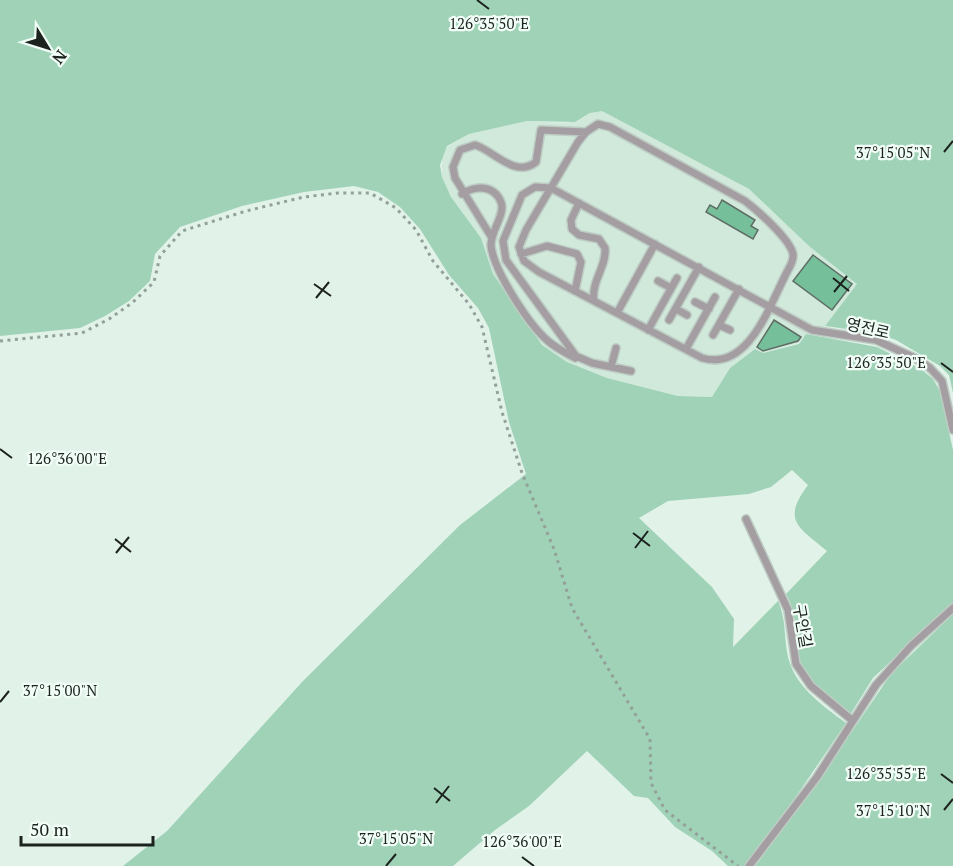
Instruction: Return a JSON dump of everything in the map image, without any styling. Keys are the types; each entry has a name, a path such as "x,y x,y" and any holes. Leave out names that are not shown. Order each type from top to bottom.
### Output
{"lane":[{"path":"598,124 610,127 702,176 754,208 787,244 793,256 770,305 750,340 736,354 711,361 648,330 530,266 521,254 521,240 586,132 598,124"},
{"path":"492,238 462,194 453,167 460,150 475,145 492,153 503,163 528,166 536,162 541,130 586,132"},
{"path":"551,188 535,187 522,195 502,241 503,250 519,279 569,348 583,361"},
{"name":"영전로","path":"551,188 770,305 812,330 876,340 930,368 942,381 953,430"},
{"path":"462,194 470,189 490,189 500,200 502,206 492,238 493,253 501,274 537,330 558,349 583,361 631,371"},
{"path":"579,203 571,220 572,229 579,235 599,239 605,248 604,259 593,287 594,301"},
{"path":"617,313 655,244"},
{"path":"521,254 547,246 577,254 581,262 575,291"},
{"path":"669,320 699,267"},
{"path":"648,330 677,278"},
{"path":"658,281 671,288"},
{"path":"713,335 739,289"},
{"path":"686,349 715,297"},
{"path":"695,302 709,309"},
{"path":"675,309 687,315"},
{"path":"718,325 730,330"},
{"path":"611,367 616,348"},
{"name":"구안길","path":"746,519 788,610 796,664 811,687 853,721"},
{"path":"749,866 817,777 891,666 953,608"}],"path":[{"path":"0,341 82,333 109,319 132,303 154,282 160,256 182,231 304,197 338,193 370,193 396,208 416,230 434,261 469,304 482,327 502,412 522,473 554,549 572,608 650,739 651,783 665,810 738,866"}],"shaded area":[{"path":"596,110 602,111 749,189 810,247 857,284 825,326 806,334 799,343 762,353 755,349 730,368 712,397 679,396 607,378 567,362 542,345 504,293 493,274 481,239 451,197 442,177 442,155 447,147 469,134 527,121 567,123 581,119"}],"green space":[{"path":"0,0 953,0 953,393 949,375 940,366 896,340 876,333 825,326 857,284 810,247 749,189 602,111 590,113 575,122 527,121 469,134 447,146 440,165 442,177 451,197 481,238 493,274 542,345 567,362 607,378 678,396 712,397 730,368 755,349 763,353 799,344 806,334 877,347 921,369 933,379 940,391 953,450 953,603 873,678 850,715 814,685 800,662 795,619 786,594 827,551 808,536 797,522 796,507 808,485 792,470 771,487 749,494 668,501 639,518 712,587 734,619 733,647 778,601 784,620 787,652 795,674 809,693 846,723 795,798 744,866 728,866 712,851 675,827 648,798 634,796 587,751 529,806 495,830 453,866 123,866 167,831 303,681 460,525 526,474 509,422 489,328 478,308 449,275 420,229 400,207 378,192 354,186 304,192 242,206 180,227 155,254 150,281 129,301 105,316 80,328 0,336"},
{"path":"953,614 953,866 755,866 819,780 891,674"}],"building":[{"path":"722,200 755,220 751,226 758,230 753,239 706,212 710,205 717,209"},
{"path":"813,255 852,284 832,310 793,281"},
{"path":"774,320 801,337 798,341 763,351 757,347"}]}
